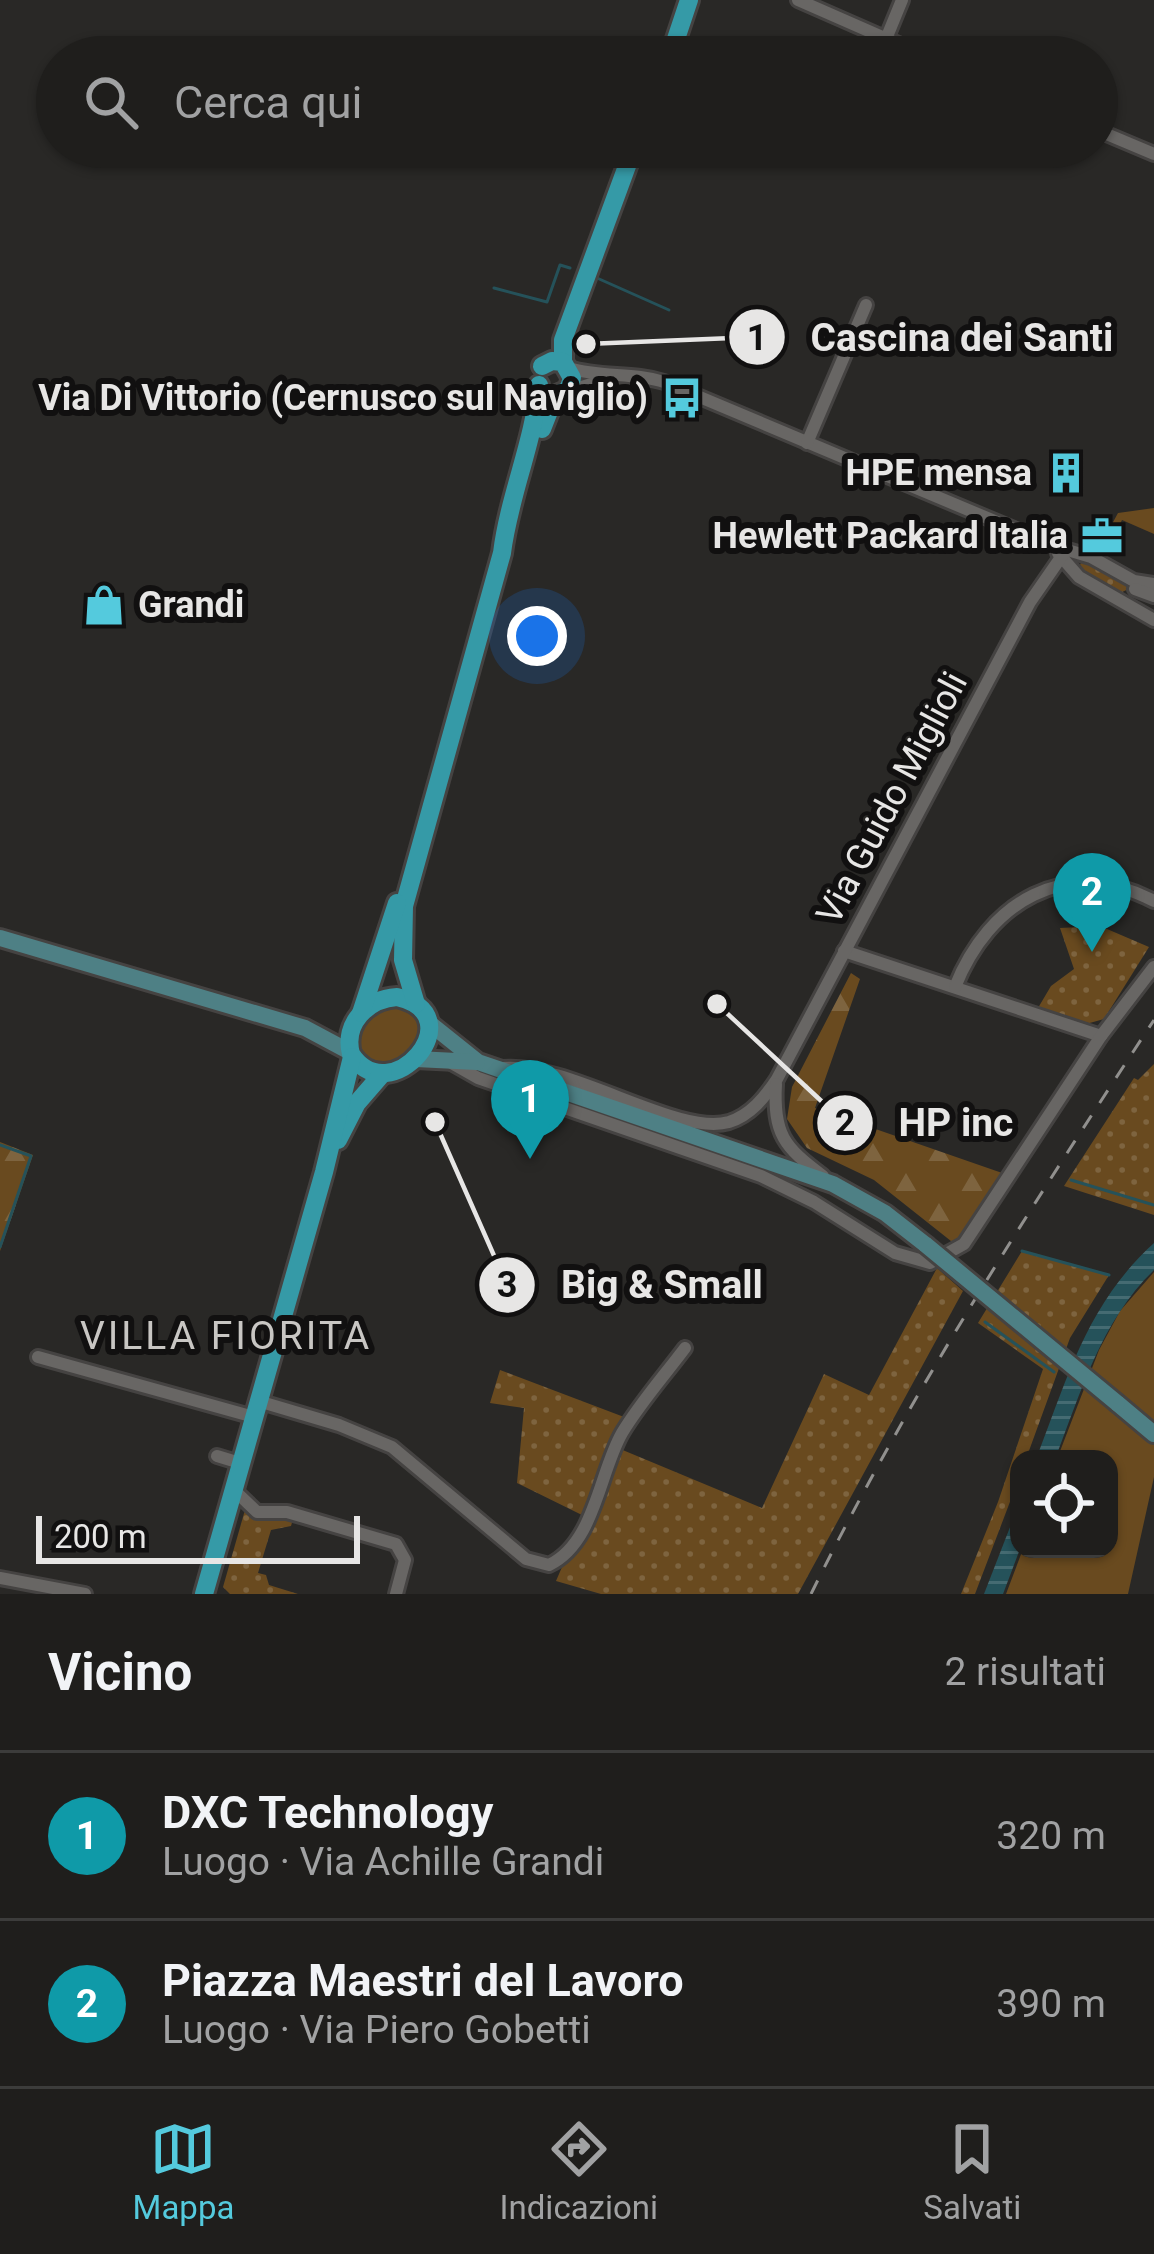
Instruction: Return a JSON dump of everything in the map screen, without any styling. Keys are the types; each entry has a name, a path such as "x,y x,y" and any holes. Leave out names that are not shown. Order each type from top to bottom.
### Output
{"main road":[{"path":"678,36 690,1"},
{"path":"551,385 572,381 563,340 626,168"},
{"path":"487,1066 428,1022 416,1004 402,947 404,906 502,553 518,520 592,243 610,211"},
{"path":"551,385 552,361 566,365"},
{"path":"204,1594 322,1178 351,1054 348,1034 359,1016 416,853"},
{"path":"0,938 305,1028 351,1054 367,1070 383,1073"},
{"path":"305,1028 332,1029 387,998 416,1004"},
{"path":"416,1059 428,1042 428,1022"},
{"path":"322,1178 357,1103 383,1073 416,1059 487,1066 833,1184 885,1213 1154,1434"},
{"path":"212,1564 220,1594"}],"street":[{"path":"798,0 879,36"},
{"path":"887,36 902,0"},
{"path":"1118,139 1154,154"},
{"path":"807,443 866,305"},
{"path":"566,365 620,376"},
{"path":"551,385 620,376 664,382 1048,543 1064,554 1077,574 1154,596"},
{"path":"1064,554 1088,556 1131,591 1154,619"},
{"name":"Via Guido Miglioli","path":"777,1079 1030,602 1064,554"},
{"path":"1077,574 1077,560 1088,556"},
{"path":"1131,591 1154,584"},
{"path":"955,987 981,934 1035,894 1067,885 1100,884 1154,901"},
{"path":"844,951 1101,1036"},
{"path":"446,1061 478,1078 761,1176 814,1202 895,1253 930,1263 964,1244 1101,1036 1154,967"},
{"path":"487,1066 539,1068 712,1125 741,1117 777,1079"},
{"path":"777,1079 775,1113 783,1140 833,1184"},
{"path":"38,1357 339,1425 392,1447 522,1557 549,1565 575,1542 624,1430 685,1348"},
{"path":"217,1456 240,1463"},
{"path":"233,1490 257,1513 287,1512 391,1542 404,1555 396,1594"},
{"path":"10,1584 85,1594"}],"green space":[{"path":"1154,508 1154,534 1122,520 1119,526 1112,524 1118,513"},
{"path":"1086,560 1131,588 1122,592 1083,572 1080,564"},
{"path":"1100,926 1149,947 1104,1019 1086,1024 1038,1008 1051,986 1074,969 1060,928"},
{"path":"851,973 860,979 815,1108 1005,1174 956,1245 874,1180 807,1148 787,1119 792,1087"},
{"path":"403,1004 423,1029 407,1057 379,1067 356,1049 356,1030 377,1009"},
{"path":"1154,1064 1154,1215 1064,1186 1134,1078 1138,1080"},
{"path":"0,1142 33,1155 0,1251"},
{"path":"1022,1251 1109,1275 1070,1338 1029,1450 1016,1450 1043,1369 978,1323"},
{"path":"937,1268 963,1291 798,1594 601,1594 556,1581 584,1516 517,1483 524,1408 490,1403 500,1370 624,1417 613,1446 762,1508 824,1374 869,1395"},
{"path":"1154,1272 1154,1477 1128,1594 1006,1594 1020,1558 1118,1558 1118,1450 1060,1450 1099,1350 1120,1311"},
{"path":"1010,1467 1010,1502 975,1594 961,1594"},
{"path":"245,1510 258,1517 293,1519 291,1526 271,1530 258,1573 266,1575 269,1585 298,1594 230,1594 223,1587"}],"water":[{"path":"1154,1243 1154,1270 1106,1335 1058,1450 1039,1450 1082,1343 1131,1266"},
{"path":"1010,1527 1010,1558 1017,1558 1003,1594 984,1594"}],"waterway":[{"path":"494,288 547,302 560,265 570,268"},
{"path":"597,278 669,310"},
{"path":"0,1145 31,1156 0,1247"},
{"path":"1071,1180 1154,1205"},
{"path":"1022,1251 1109,1275"},
{"path":"985,1322 1054,1372"}],"railway":[{"path":"811,1594 931,1373 1154,1020"}],"place":[{"name":"Cascina dei Santi","path":"586,344"},
{"name":"Via Di Vittorio (Cernusco sul Naviglio)","path":"682,398"},
{"name":"HPE mensa","path":"1066,473"},
{"name":"Hewlett Packard Italia","path":"1102,536"},
{"name":"Grandi","path":"104,605"},
{"name":"Piazza Maestri del Lavoro","path":"1092,952"},
{"name":"HP inc","path":"717,1004"},
{"name":"Big & Small","path":"435,1122"},
{"name":"DXC Technology","path":"530,1159"}],"district":[{"name":"VILLA FIORITA","path":"226,1336"}]}
